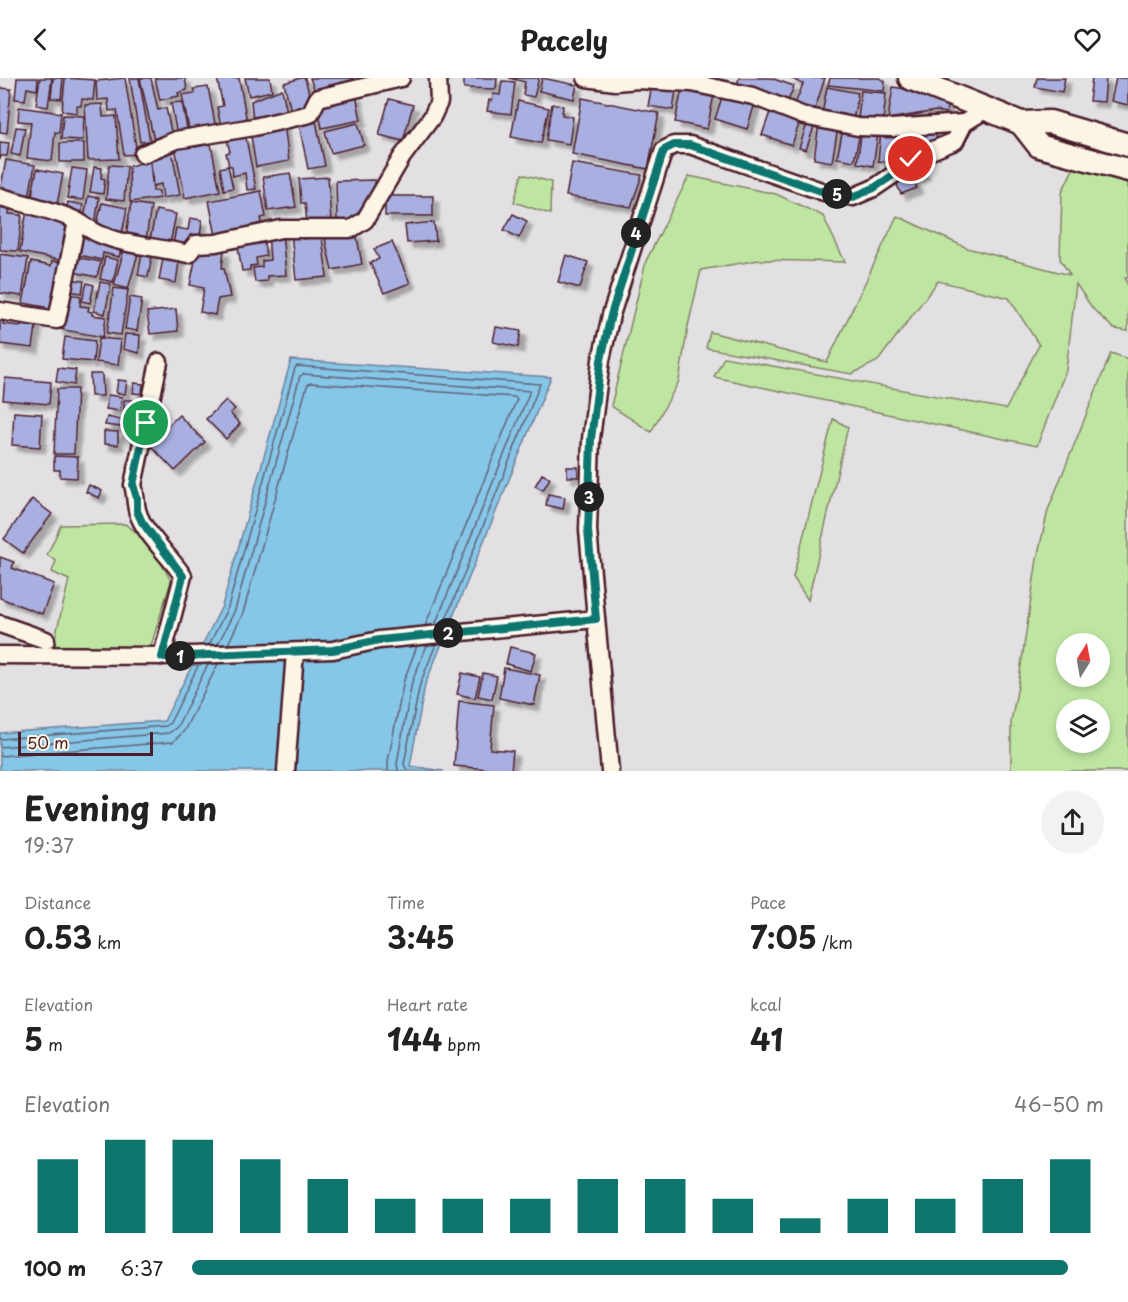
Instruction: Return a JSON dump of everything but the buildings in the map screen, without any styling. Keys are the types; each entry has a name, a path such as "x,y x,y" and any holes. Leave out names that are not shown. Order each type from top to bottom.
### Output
{"main road":[{"path":"910,78 1021,123 1050,122 1128,145"},
{"path":"1021,123 1039,146 1128,170"}],"street":[{"path":"143,154 176,140 254,127 310,114 318,98 401,78"},
{"path":"0,197 46,209 77,221 98,234 130,244 188,254 196,244 216,243 281,229 351,229 365,220 402,157 432,117 440,102 438,78"},
{"path":"586,78 615,82 692,83 753,96 804,116 858,127 892,128 964,123 985,110"},
{"path":"610,771 588,530 591,439 601,360 611,315 664,150 674,145 690,145 824,192 853,197 874,188 899,171 911,159 955,141 964,123"},
{"path":"0,311 57,320 77,221"},
{"path":"159,362 133,485 137,498 137,511 142,522 183,576 162,657"},
{"path":"0,656 162,657 333,650 379,640 596,619"},
{"path":"0,624 46,640"},
{"path":"286,771 295,652"}],"green space":[{"path":"1075,165 1128,180 1128,278 1125,278 1128,286 1128,331 1114,329 1093,309 1076,284 1066,370 1037,446 714,377 724,357 1006,409 1039,345 1009,298 938,281 878,361 852,374 706,348 710,332 827,362 897,216 967,248 1070,275 1060,259 1062,192"},
{"path":"522,174 551,182 550,214 514,202"},
{"path":"689,176 776,194 823,216 845,262 759,260 701,270 688,326 679,381 651,432 611,406 646,261"},
{"path":"1111,353 1128,359 1128,771 1011,771 1011,721 1037,559 1048,510"},
{"path":"833,419 848,427 808,600 793,577"},
{"path":"125,524 152,549 171,581 150,649 53,646 69,580 52,572 56,561 47,555 61,525"}],"water":[{"path":"291,360 551,377 425,685 410,766 444,771 0,771 0,733 164,721 222,606"}],"route":[{"path":"146,423 133,485 137,498 137,511 142,522 183,576 162,657 333,650 379,640 596,619 588,530 591,439 601,360 611,315 664,150 674,145 690,145 824,192 853,197 874,188 899,171 911,159"}]}
